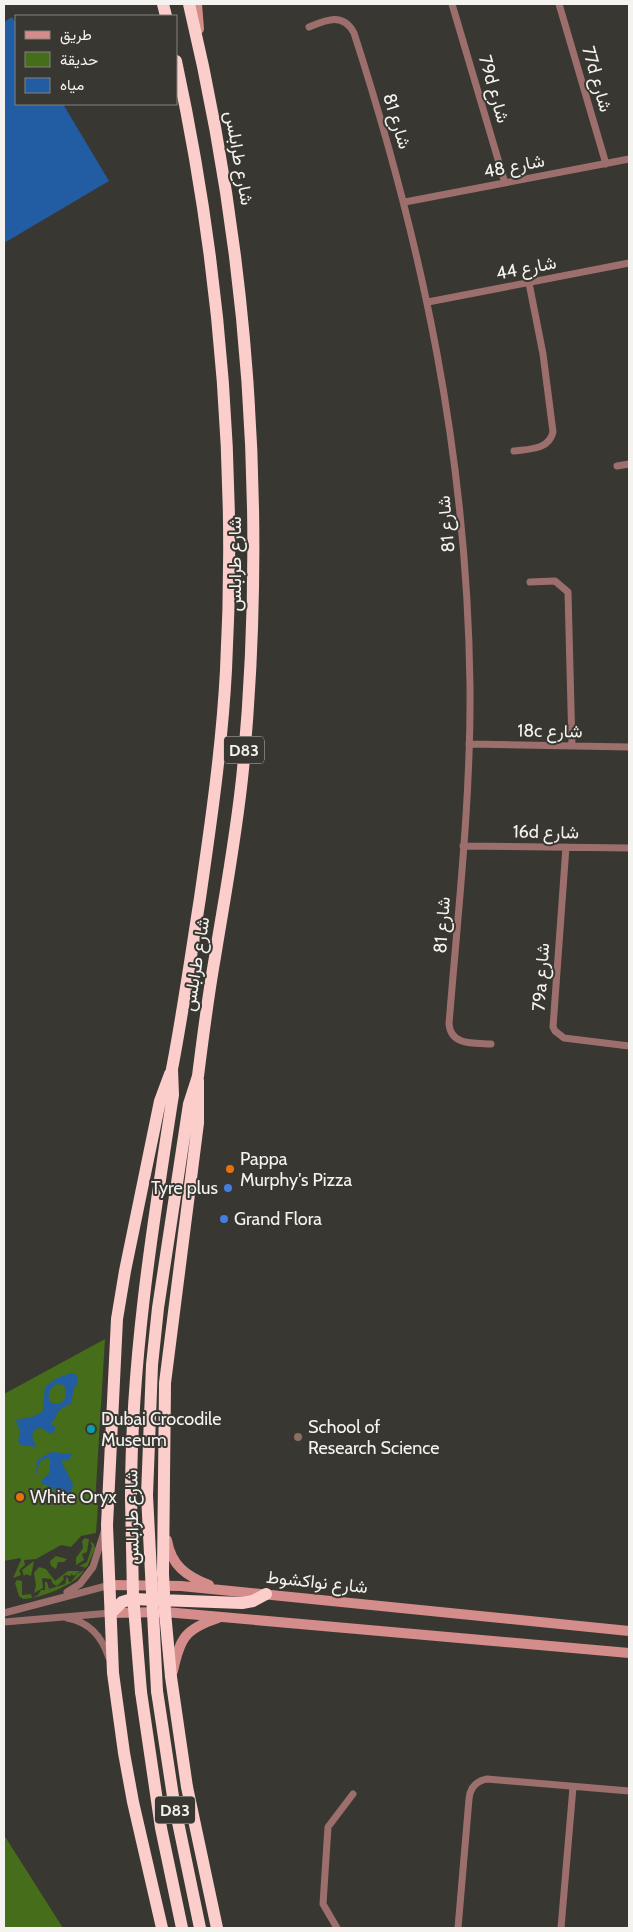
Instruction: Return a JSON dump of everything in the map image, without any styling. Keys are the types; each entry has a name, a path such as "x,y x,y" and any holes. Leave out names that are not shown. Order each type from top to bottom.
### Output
{"highway":[{"name":"شارع طرابلس","path":"189,4 227,187 244,328 251,434 254,558 251,660 242,772 198,1076 189,1104 158,1308 152,1365 147,1495 157,1691 174,1803 200,1928"},
{"name":"شارع طرابلس","path":"178,72 204,211 216,301 227,463 229,590 226,678 217,773 172,1069 173,1095 139,1328 131,1446 131,1498 133,1595 141,1692 161,1828 182,1928"},
{"path":"162,1928 133,1802 114,1672 108,1524 115,1343 121,1295 160,1102 172,1069"},
{"path":"198,1076 198,1123 165,1384 164,1606 187,1787 217,1928"},
{"path":"111,1613 118,1605 127,1600 164,1606 242,1604 266,1594"}],"street":[{"path":"197,4 199,45"},
{"name":"79d شارع","path":"452,4 506,183"},
{"name":"77d شارع","path":"559,4 606,164"},
{"name":"شارع 81","path":"308,27 335,18 341,19 351,27 381,117 405,202 428,302 448,411 462,522 469,632 469,744 450,1029 459,1041 491,1044"},
{"name":"شارع 48","path":"405,202 629,159"},
{"name":"شارع 44","path":"428,302 629,263"},
{"path":"514,451 542,446 550,441 553,432 543,354 529,282"},
{"path":"617,466 629,464"},
{"path":"530,582 555,581 565,587 569,598 572,746"},
{"name":"18c شارع","path":"469,744 629,747"},
{"name":"16d شارع","path":"463,846 629,848"},
{"name":"79a شارع","path":"566,847 553,1027 555,1032 564,1038 629,1046"},
{"path":"163,1519 169,1551 178,1567 195,1580 219,1589"},
{"path":"58,1597 80,1584 93,1568 102,1535 108,1524"},
{"name":"شارع نواكشوط","path":"4,1613 58,1597 110,1585 164,1584 629,1631"},
{"path":"164,1606 221,1617 629,1652"},
{"path":"4,1622 111,1613"},
{"path":"60,1616 81,1621 96,1633 104,1645 114,1672"},
{"path":"172,1677 178,1649 184,1638 199,1625 221,1617"},
{"path":"458,1928 469,1799 472,1788 476,1783 487,1779 629,1791"},
{"path":"561,1928 573,1787"},
{"path":"337,1928 323,1904 328,1827 353,1794"}],"green space":[{"path":"105,1339 95,1504 98,1505 96,1533 81,1536 71,1547 61,1545 36,1559 24,1560 25,1565 19,1570 21,1575 13,1578 21,1560 20,1558 4,1561 4,1394"},
{"path":"85,1538 89,1539 87,1552 82,1554 84,1560 76,1565 76,1558 83,1548 82,1541"},
{"path":"90,1541 94,1544 95,1549 87,1567 81,1569 85,1567 79,1566 87,1562 92,1546"},
{"path":"56,1556 67,1559 64,1562 58,1562 56,1569 51,1566 50,1561"},
{"path":"34,1561 31,1576 26,1574 24,1576 22,1570"},
{"path":"39,1567 46,1569 55,1581 68,1571 80,1571 74,1576 71,1574 71,1576 65,1575 64,1579 57,1586 53,1584 51,1579 42,1578 43,1588 34,1593 36,1585 34,1573"},
{"path":"84,1570 71,1582 77,1574"},
{"path":"67,1576 69,1582 71,1582 48,1594 32,1598 38,1595 41,1590 45,1590 45,1582 47,1582 49,1589 65,1584"},
{"path":"17,1580 22,1581 22,1595 31,1594 32,1598 23,1599 19,1596 15,1583"},
{"path":"4,1835 63,1928 4,1928"}],"water":[{"path":"12,17 15,22 15,105 64,105 109,181 4,243 4,22"},
{"path":"70,1373 74,1373 78,1378 71,1403 58,1411 55,1419 50,1424 55,1426 55,1430 51,1434 41,1428 35,1429 32,1436 36,1447 21,1445 18,1441 20,1432 16,1420 35,1416 43,1411 45,1387 55,1379","holes":["56,1384 64,1385 66,1392 64,1401 58,1404 51,1403 49,1392"]},
{"path":"52,1452 72,1454 69,1460 61,1461 73,1484 69,1499 59,1498 54,1489 41,1483 41,1480 50,1473 50,1458 46,1458 39,1464 36,1476 37,1460"}],"place":[{"name":"Pappa Murphy's Pizza","path":"230,1169"},
{"name":"Tyre plus","path":"228,1188"},
{"name":"Grand Flora","path":"224,1219"},
{"name":"Dubai Crocodile Museum","path":"91,1429"},
{"name":"School of Research Science","path":"298,1437"},
{"name":"White Oryx","path":"20,1497"}]}
